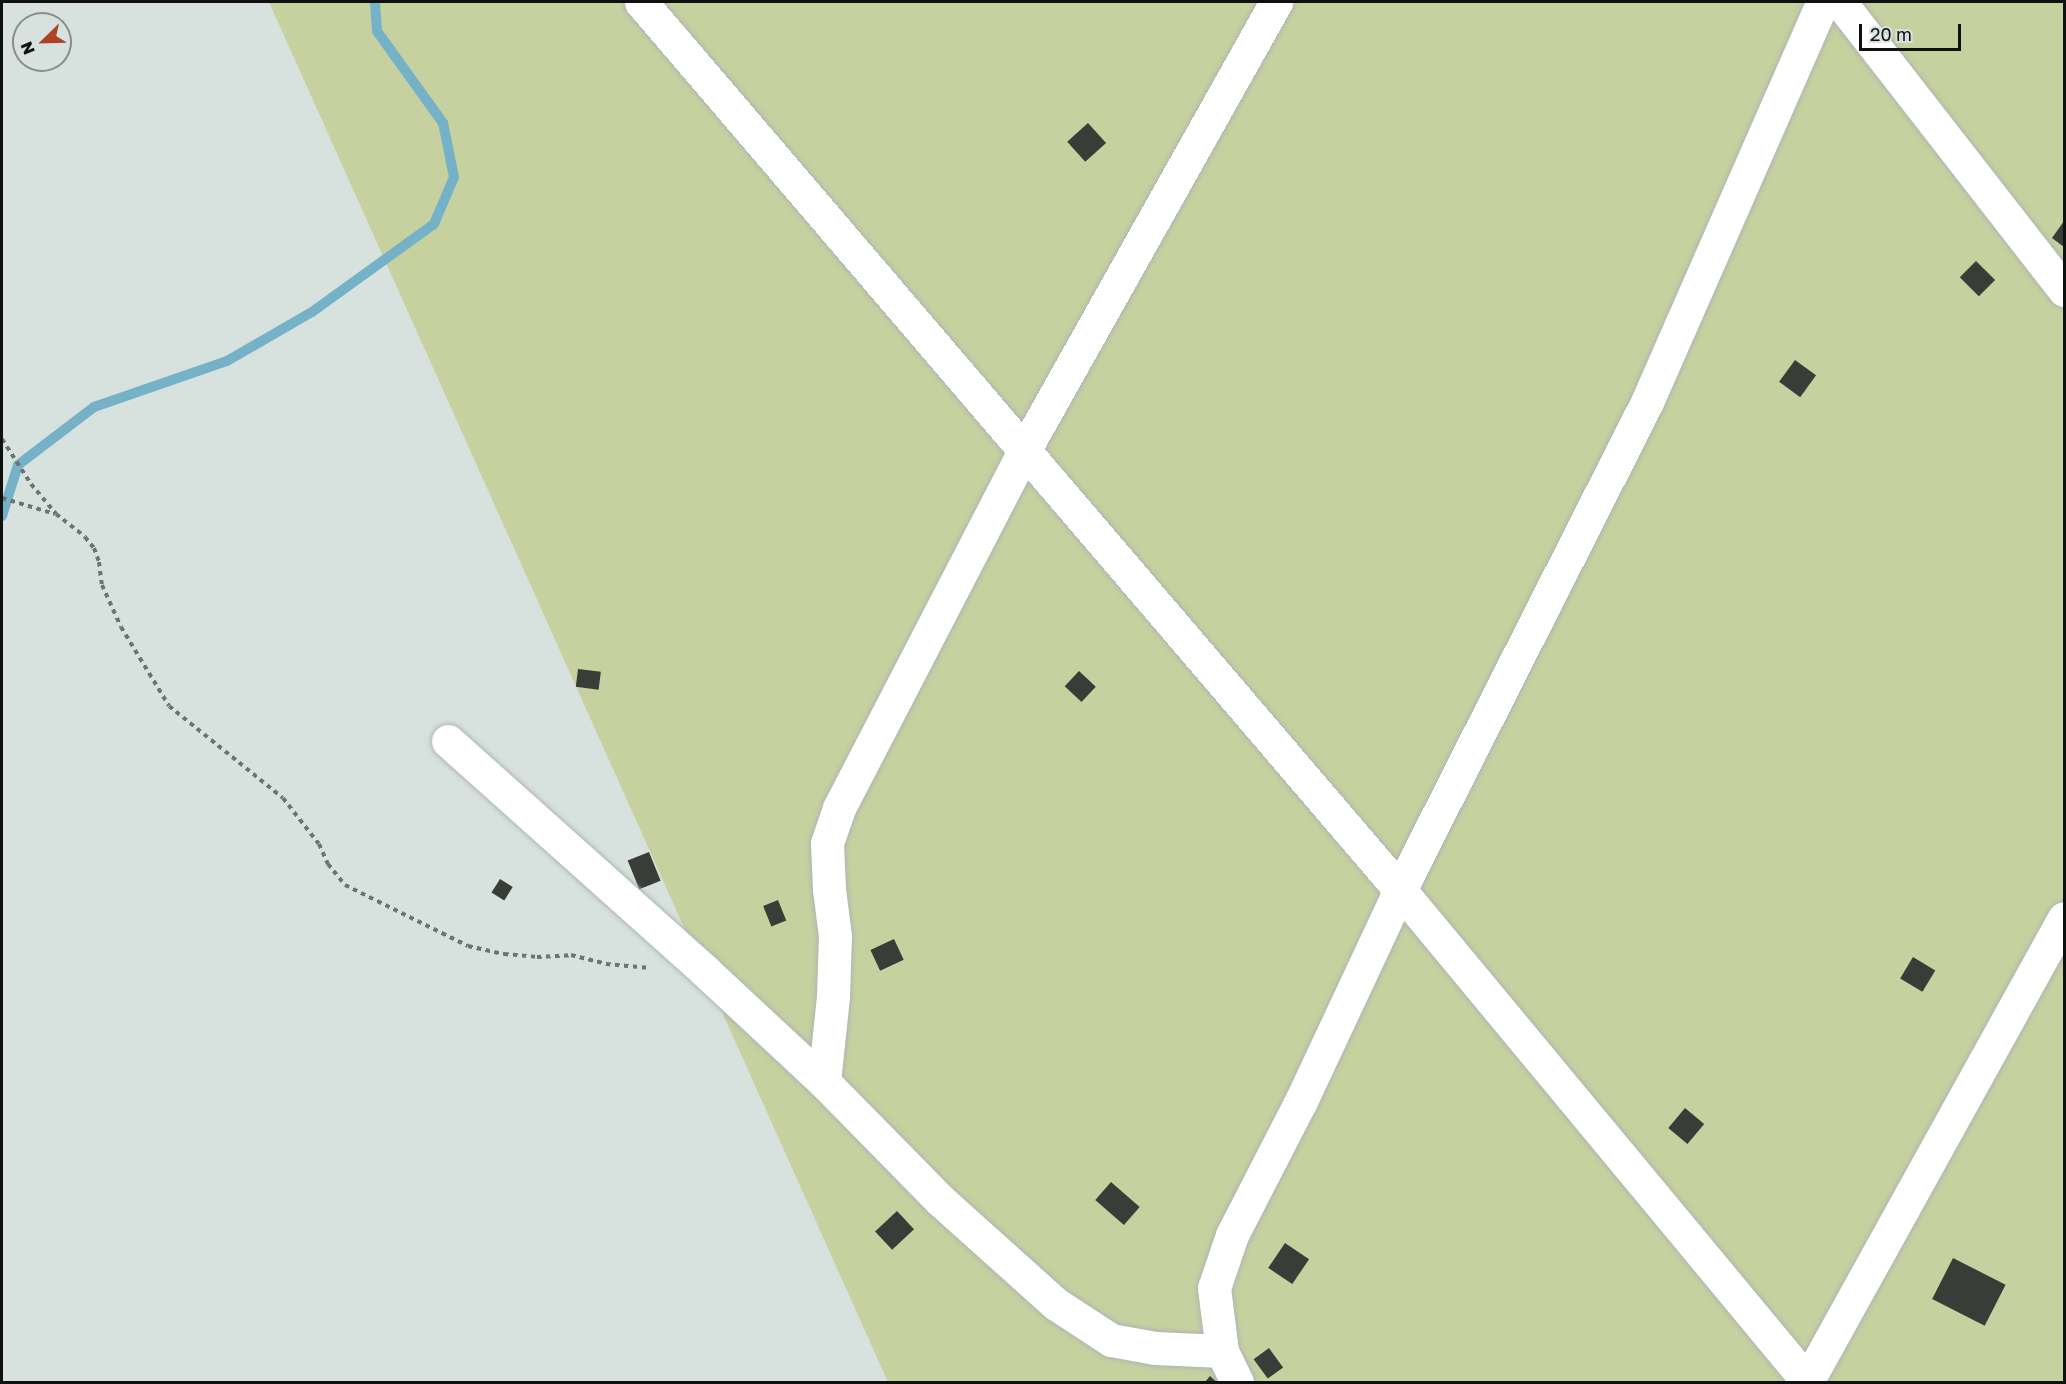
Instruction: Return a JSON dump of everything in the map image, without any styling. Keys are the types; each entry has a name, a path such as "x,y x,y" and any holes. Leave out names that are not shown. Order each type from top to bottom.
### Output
{"street":[{"path":"641,2 1400,890 1808,1382 2064,918"},
{"path":"824,1082 833,996 835,936 829,889 827,843 839,808 1025,449 1276,2"},
{"path":"1237,1383 1222,1352 1214,1288 1232,1235 1301,1101 1400,890 1647,402 1823,2"},
{"path":"1840,2 2064,290"},
{"path":"448,741 824,1082 940,1200 1056,1304 1111,1340 1155,1348 1222,1352"}],"path":[{"path":"2,439 31,484 56,514 85,537 94,548 99,561 102,585 121,627 169,706 283,798 319,844 328,864 345,885 468,945 504,954 537,957 571,955 606,964 652,968"},
{"path":"2,498 56,514"}],"green space":[{"path":"269,2 2064,2 2064,1382 888,1382"}],"building":[{"path":"1088,123 1106,143 1085,162 1067,142"},
{"path":"2064,221 2064,247 2052,238"},
{"path":"1976,261 1995,280 1979,296 1960,277"},
{"path":"1795,360 1816,375 1800,397 1779,382"},
{"path":"578,669 601,672 599,690 576,687"},
{"path":"1079,671 1096,687 1081,702 1065,686"},
{"path":"649,852 661,881 639,889 628,861"},
{"path":"500,879 513,887 504,901 492,893"},
{"path":"778,900 786,920 771,926 763,906"},
{"path":"894,939 904,960 880,971 870,950"},
{"path":"1913,957 1935,970 1922,992 1900,978"},
{"path":"1685,1108 1704,1124 1687,1144 1668,1128"},
{"path":"1111,1182 1140,1207 1124,1225 1095,1200"},
{"path":"897,1211 914,1229 892,1250 875,1231"},
{"path":"1285,1243 1309,1259 1292,1284 1268,1268"},
{"path":"1953,1258 2006,1285 1985,1326 1932,1299"},
{"path":"1269,1348 1283,1367 1268,1379 1254,1359"},
{"path":"1210,1376 1217,1382 1205,1382"}],"waterway":[{"path":"2,516 18,465 94,407 227,361 312,312 434,224 454,177 443,123 377,31 375,2"}]}
